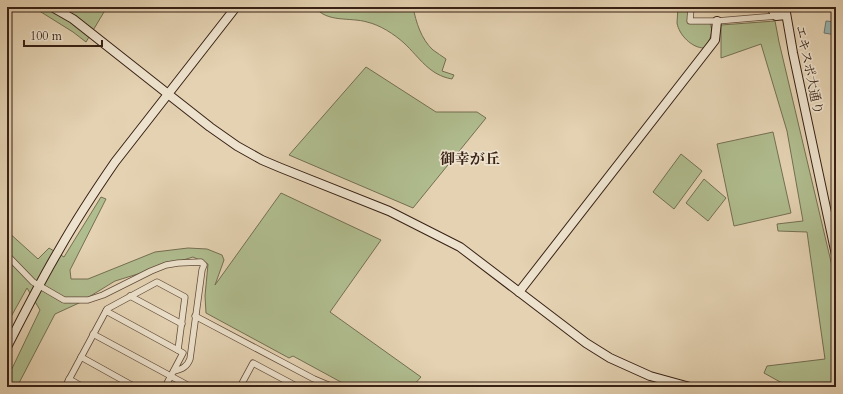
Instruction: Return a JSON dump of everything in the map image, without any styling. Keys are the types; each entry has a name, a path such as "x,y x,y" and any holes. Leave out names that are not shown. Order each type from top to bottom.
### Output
{"street":[{"path":"52,7 74,19 210,127 237,146 262,160 390,211 460,247 586,343 610,358 650,376 690,387"},
{"path":"7,347 60,248 97,188 115,162 236,7"},
{"path":"691,7 690,21 717,21 776,16 785,11"},
{"path":"770,7 776,16"},
{"name":"エキスポ大通り","path":"785,11 801,94 836,255"},
{"path":"519,292 715,40 717,21"},
{"path":"7,255 33,282 64,300 88,300 103,295 151,270 166,265 201,262 204,265 202,270 190,359 186,366 172,373"},
{"path":"65,387 107,309 157,282 185,297 178,350"},
{"path":"130,296 182,324"},
{"path":"106,311 183,353 165,387"},
{"path":"196,316 307,375 333,387"},
{"path":"93,334 172,373 191,387"},
{"path":"81,358 135,387"},
{"path":"242,386 253,363 298,387"},
{"path":"69,379 83,387"}],"green space":[{"path":"33,7 107,7 86,42"},
{"path":"315,7 413,7 417,24 422,36 433,50 446,59 442,71 454,75 452,79 437,74 431,70 404,43 382,28 372,23 332,17 320,12"},
{"path":"678,7 689,7 688,23 709,22 711,25 712,32 710,39 704,48 695,46 680,32 677,23"},
{"path":"775,21 832,266 836,315 836,378 832,382 782,383 764,373 767,366 825,359 807,232 778,231 777,224 803,221 787,131 761,44 721,58 721,25"},
{"path":"366,67 436,112 477,112 486,118 413,208 289,155"},
{"path":"773,132 791,213 734,226 717,144"},
{"path":"681,154 702,171 674,209 653,192"},
{"path":"704,179 726,198 708,221 686,203"},
{"path":"281,193 381,240 330,312 421,377 412,387 350,387 293,356 289,358 206,313 205,296 208,264 193,257 115,281 79,303 55,314 19,383 19,387 7,387 7,379 40,310 27,288 7,324 7,231 38,259 49,248 64,257 101,197 106,199 70,270 71,279 88,279 155,252 188,248 207,249 222,255 224,260 215,285"}],"water":[{"path":"826,21 836,22 836,35 824,33"}],"district":[{"name":"御幸が丘","path":"470,159"}]}
